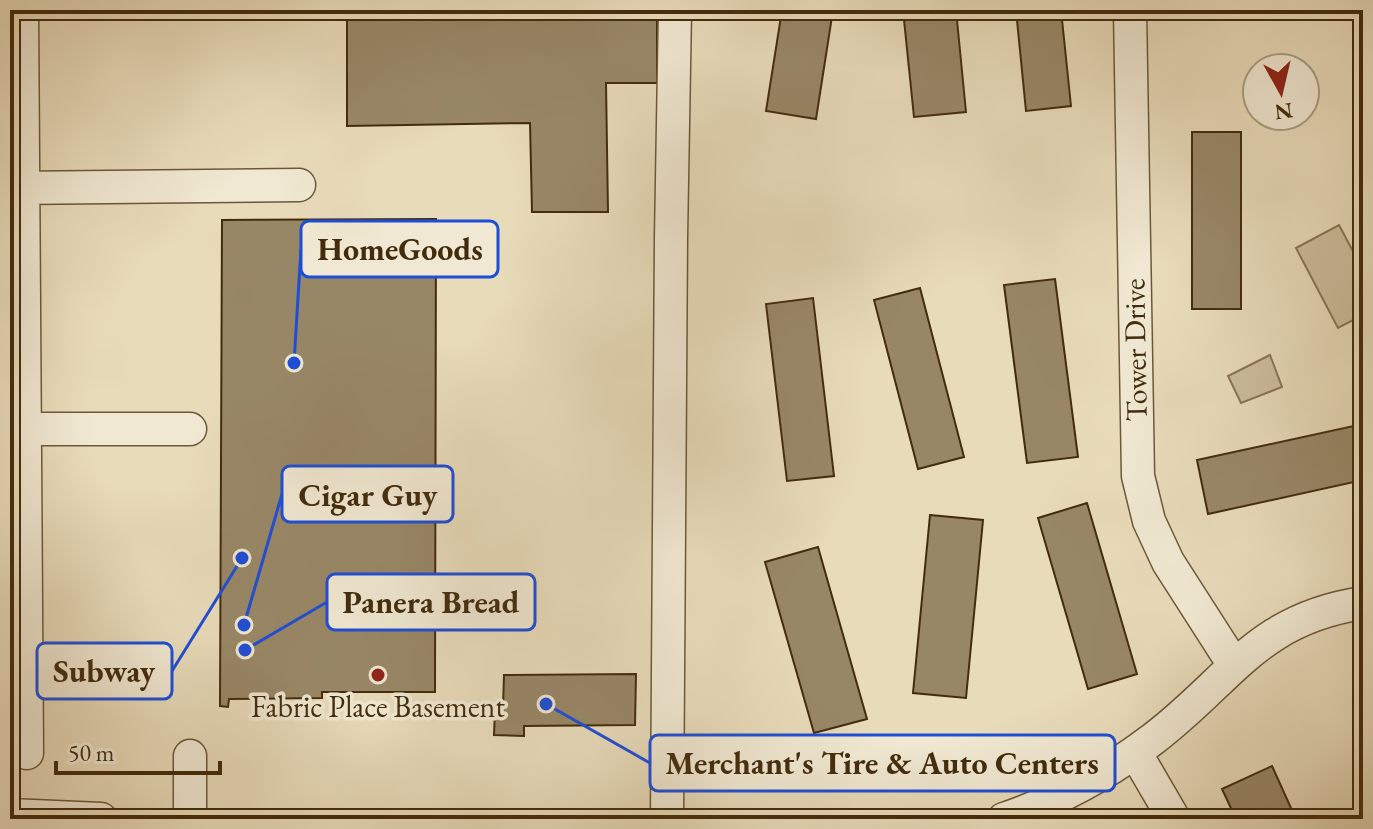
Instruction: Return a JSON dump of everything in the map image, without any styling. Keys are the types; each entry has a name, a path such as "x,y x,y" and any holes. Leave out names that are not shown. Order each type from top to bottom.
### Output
{"street":[{"path":"22,10 17,188 17,429 27,753"},
{"path":"667,819 675,10"},
{"name":"Tower Drive","path":"1130,10 1138,476 1149,521 1168,562 1234,665"},
{"path":"17,188 299,185"},
{"path":"17,429 190,429"},
{"path":"1004,819 1063,795 1135,752 1192,707 1257,645 1281,629 1339,606 1363,603"},
{"path":"1135,752 1174,819"},
{"path":"190,756 190,819"},
{"path":"10,815 101,819"}],"shaded area":[{"path":"1339,225 1363,270 1363,315 1338,328 1296,248"},
{"path":"1270,355 1282,387 1241,403 1228,376"}],"building":[{"path":"347,10 657,10 657,83 606,83 608,212 532,212 530,123 347,126"},
{"path":"782,10 833,10 816,119 766,111"},
{"path":"903,10 956,10 966,112 914,117"},
{"path":"1016,10 1061,10 1071,106 1026,111"},
{"path":"1192,132 1241,132 1241,309 1192,309"},
{"path":"436,219 435,692 322,692 322,698 229,699 228,707 220,706 222,220"},
{"path":"1055,279 1078,457 1027,463 1004,285"},
{"path":"920,288 964,457 918,469 874,300"},
{"path":"813,298 834,476 787,481 766,304"},
{"path":"1363,424 1363,480 1208,514 1197,460"},
{"path":"1087,503 1137,674 1088,689 1038,518"},
{"path":"930,515 983,520 966,698 913,693"},
{"path":"818,547 867,719 814,733 765,562"},
{"path":"636,674 635,725 524,726 524,736 494,735 495,710 503,708 504,675"},
{"path":"1272,766 1296,819 1236,819 1222,789"}],"place":[{"name":"HomeGoods","path":"294,363"},
{"name":"Subway","path":"242,558"},
{"name":"Cigar Guy","path":"244,625"},
{"name":"Panera Bread","path":"245,650"},
{"name":"Fabric Place Basement","path":"378,675"},
{"name":"Merchant's Tire & Auto Centers","path":"546,704"}]}
